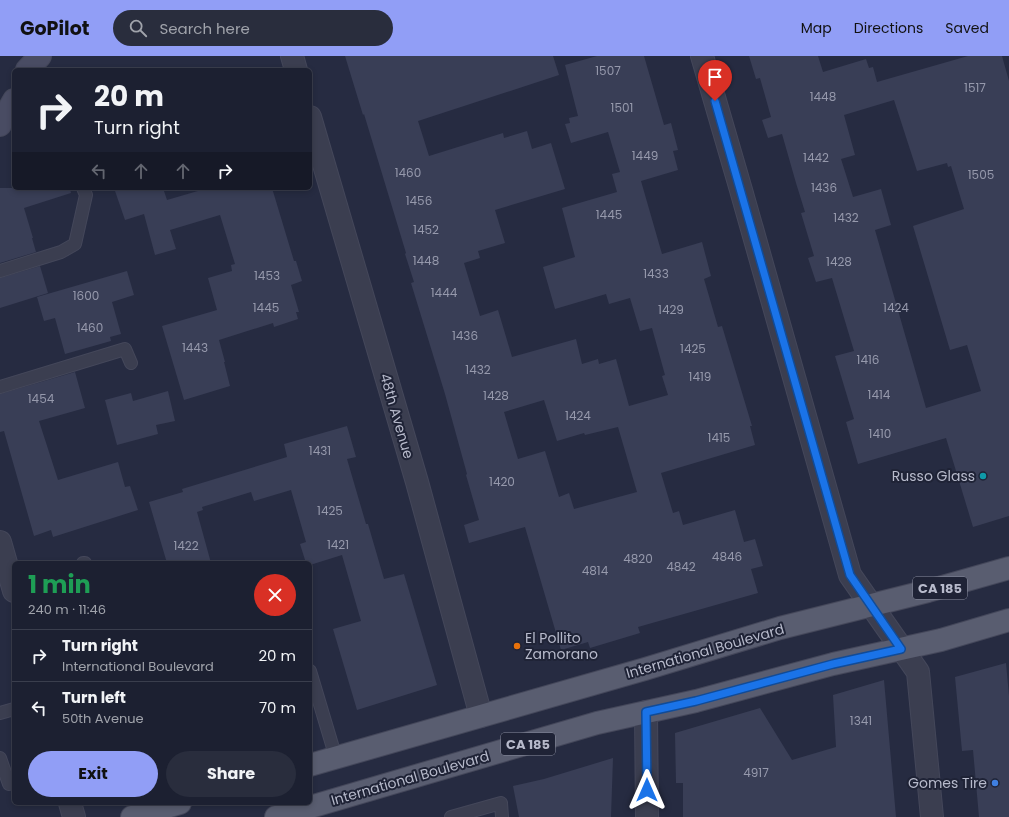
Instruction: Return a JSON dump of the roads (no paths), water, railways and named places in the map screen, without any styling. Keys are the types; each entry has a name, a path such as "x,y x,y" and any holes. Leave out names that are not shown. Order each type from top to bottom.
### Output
{"main road":[{"name":"International Boulevard","path":"312,764 780,628 1009,568"},
{"name":"International Boulevard","path":"276,817 328,810 597,723 696,701 833,664 941,640 1009,620"},
{"path":"132,817 173,805"}],"street":[{"path":"292,56 295,68"},
{"path":"702,56 744,198 850,575 918,672 932,817"},
{"path":"0,99 12,86"},
{"path":"0,125 12,104"},
{"name":"48th Avenue","path":"312,129 417,482 481,716"},
{"path":"0,542 12,584"},
{"path":"646,712 647,817"},
{"path":"71,805 74,817"}],"lane":[{"path":"0,271 61,252 75,244 86,195 84,190"},
{"path":"0,387 125,349 131,363"},
{"path":"312,678 336,758"},
{"path":"0,714 12,710"},
{"path":"0,758 10,784"},
{"path":"451,817 501,803 502,817"}],"place":[{"name":"Russo Glass","path":"983,476"},
{"name":"El Pollito Zamorano","path":"517,646"},
{"name":"Gomes Tire","path":"995,783"}]}
